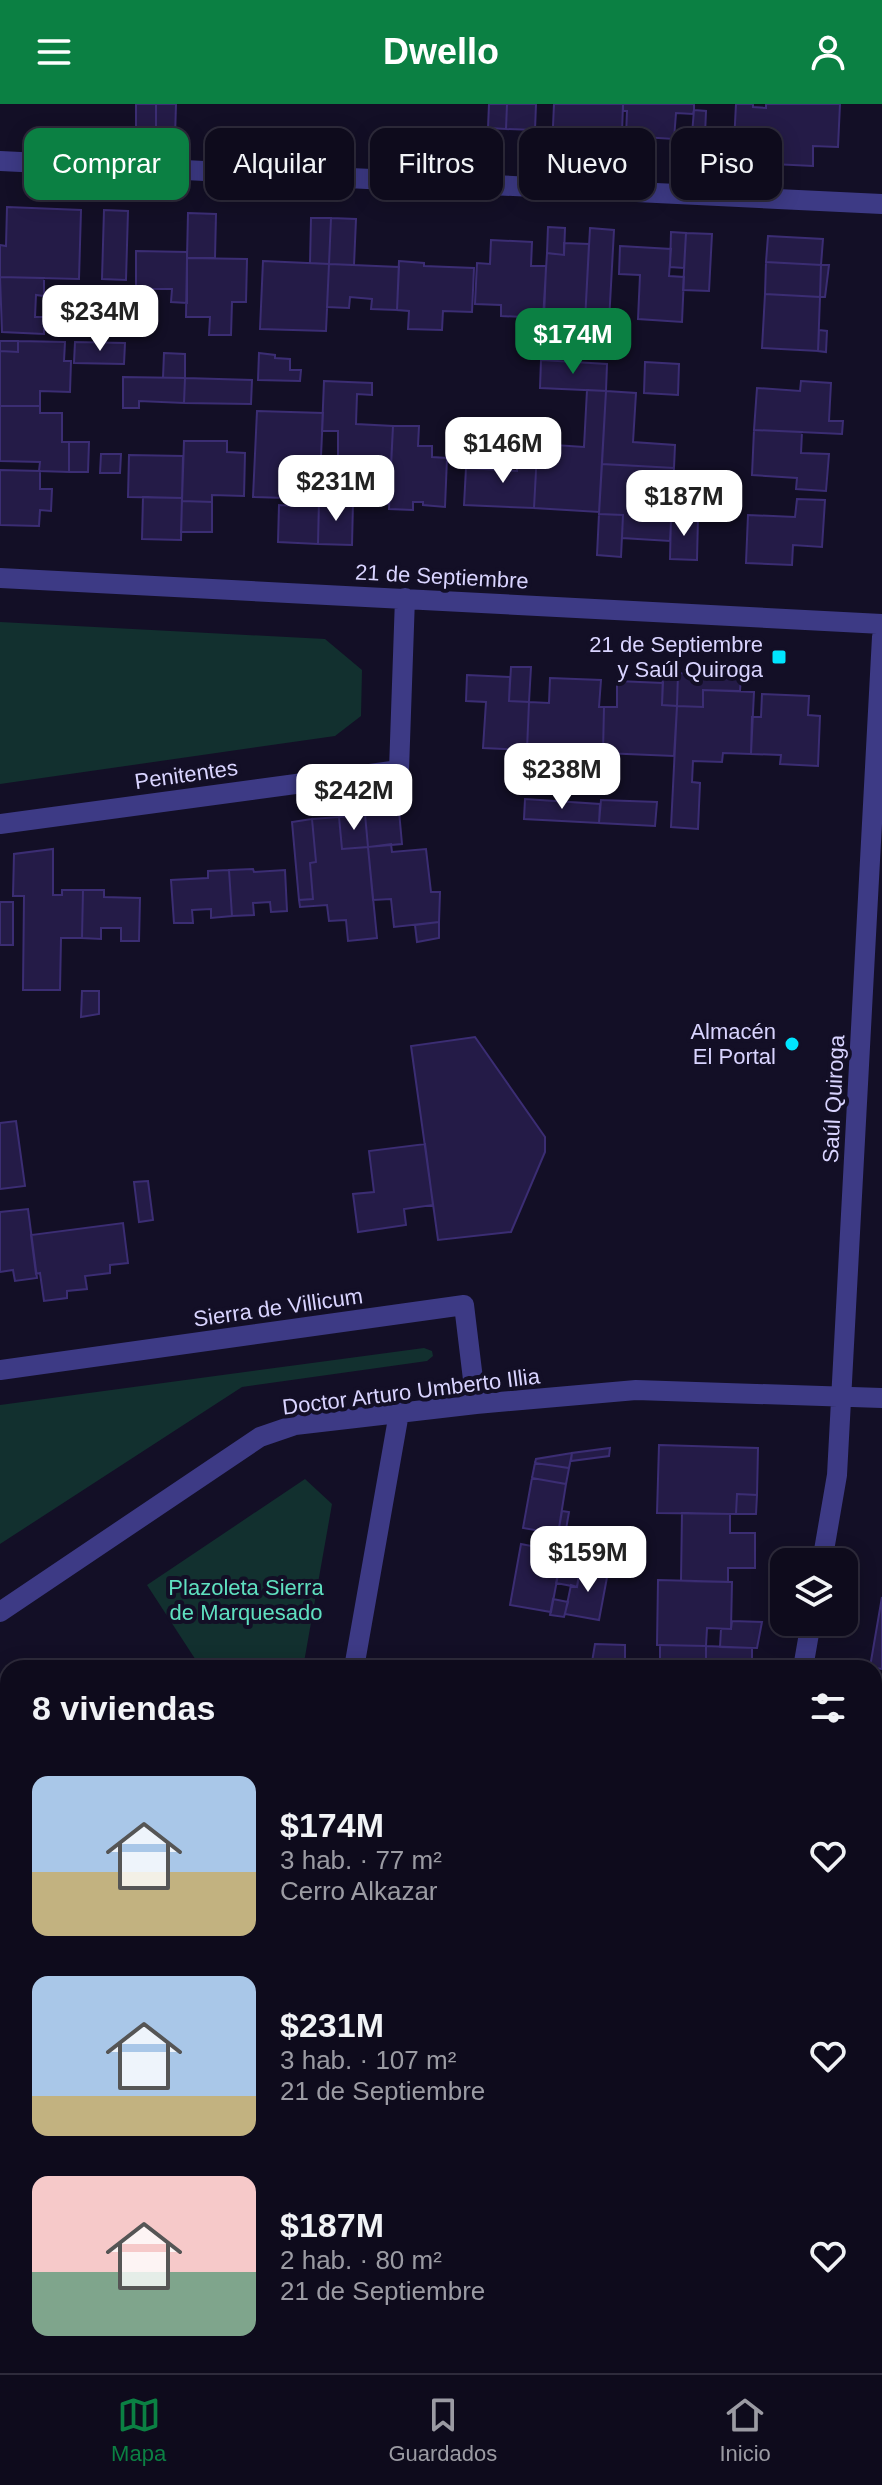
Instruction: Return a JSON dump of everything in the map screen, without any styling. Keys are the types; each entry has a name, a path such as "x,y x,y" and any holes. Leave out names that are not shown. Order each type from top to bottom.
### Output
{"street":[{"path":"0,161 882,204"},
{"name":"21 de Septiembre","path":"0,578 882,624"},
{"name":"Penitentes","path":"0,824 399,770 405,598"},
{"name":"Saúl Quiroga","path":"824,1548 837,1475 842,1397 882,637"},
{"path":"861,1041 882,1042"},
{"name":"Sierra de Villicum","path":"0,1370 464,1305 476,1404"},
{"name":"Doctor Arturo Umberto Illia","path":"0,1612 260,1437 295,1425 476,1404 636,1390 882,1398"},
{"path":"355,1660 399,1413"},
{"path":"804,1660 809,1636"}],"green space":[{"path":"0,622 325,639 362,670 361,716 335,736 0,784"},
{"path":"424,1348 432,1351 433,1356 427,1361 242,1387 0,1544 0,1405"},
{"name":"Plazoleta Sierra de Marquesado","path":"305,1479 332,1504 304,1660 196,1660 147,1585"}],"building":[{"path":"136,104 156,104 156,128 136,128"},
{"path":"156,104 176,104 175,128 156,128"},
{"path":"489,104 507,104 506,129 488,128"},
{"path":"507,104 536,104 535,128 506,129"},
{"path":"554,104 623,104 622,128 553,128"},
{"path":"623,104 694,104 693,114 676,113 671,139 655,138 655,128 626,128 627,111 623,111"},
{"path":"736,104 766,108 766,104 840,104 838,147 813,146 813,166 782,164 782,128 735,128"},
{"path":"694,110 706,111 705,128 692,128"},
{"path":"7,207 81,210 79,279 0,277 0,245 6,246"},
{"path":"104,210 128,211 126,280 102,279"},
{"path":"188,213 216,214 215,258 187,258"},
{"path":"311,218 331,218 329,264 310,263"},
{"path":"331,218 356,219 354,265 329,264"},
{"path":"548,227 565,228 564,255 547,253"},
{"path":"590,228 614,230 609,322 585,321"},
{"path":"671,232 686,233 684,268 670,267"},
{"path":"686,233 712,234 709,291 683,290"},
{"path":"768,236 823,239 821,265 766,262"},
{"path":"491,240 532,242 531,266 546,266 544,318 501,316 501,305 475,304 477,263 490,264"},
{"path":"564,243 589,244 585,321 569,320 568,336 542,335 547,253 564,255"},
{"path":"620,246 671,249 669,276 684,277 682,322 638,319 640,275 619,274"},
{"path":"136,251 187,252 187,303 171,302 172,289 153,289 152,302 136,301"},
{"path":"187,258 247,259 246,302 232,302 231,335 209,335 210,317 186,317"},
{"path":"263,261 329,264 326,331 260,329"},
{"path":"399,261 424,263 424,266 474,268 472,312 443,311 442,330 408,329 409,311 397,310"},
{"path":"766,262 821,265 820,297 765,294"},
{"path":"329,264 399,267 397,310 371,309 372,299 350,297 349,308 327,307"},
{"path":"821,265 829,265 825,297 820,297"},
{"path":"0,277 44,278 44,296 36,295 35,317 44,317 44,334 2,332"},
{"path":"765,294 820,297 818,351 762,348"},
{"path":"819,330 827,331 826,352 818,351"},
{"path":"0,341 18,341 18,352 0,351"},
{"path":"18,341 65,342 64,361 71,361 70,392 40,391 40,406 0,406 0,351 18,352"},
{"path":"75,342 125,343 124,364 74,363"},
{"path":"164,353 185,354 185,378 163,378"},
{"path":"259,353 290,359 290,370 301,370 300,381 258,380"},
{"path":"541,360 607,364 606,391 540,388"},
{"path":"645,362 679,364 678,395 644,393"},
{"path":"123,377 185,378 184,403 139,401 139,408 123,408"},
{"path":"185,378 252,380 251,404 184,403"},
{"path":"324,381 372,383 372,395 357,394 356,424 393,426 389,504 319,501 321,458 338,459 338,431 322,431"},
{"path":"801,381 831,383 829,421 843,421 842,434 754,430 757,388 800,391"},
{"path":"587,390 606,391 599,512 534,508 537,452 555,453 555,445 584,447"},
{"path":"606,391 636,393 633,442 675,445 674,468 602,464"},
{"path":"0,406 40,406 40,413 62,413 62,442 69,442 69,472 39,471 40,462 0,461"},
{"path":"257,411 323,413 319,499 253,497"},
{"path":"393,426 419,426 418,446 432,446 432,457 447,458 445,507 413,502 413,510 389,509"},
{"path":"754,430 802,432 801,453 829,454 826,491 796,489 797,478 752,475"},
{"path":"184,441 227,441 227,452 245,453 244,496 212,495 212,502 182,501"},
{"path":"69,442 89,442 88,472 69,472"},
{"path":"517,451 537,452 534,508 464,505 466,468 517,471"},
{"path":"101,454 121,454 120,473 100,473"},
{"path":"129,455 183,456 182,498 128,497"},
{"path":"602,464 674,468 670,541 622,538 623,515 599,514"},
{"path":"0,470 40,471 40,489 52,489 51,511 40,510 39,526 0,525"},
{"path":"143,497 182,498 181,540 142,539"},
{"path":"295,499 319,499 318,544 278,542 279,505 295,506"},
{"path":"797,499 825,500 822,547 793,545 792,565 746,563 748,515 795,517"},
{"path":"182,501 212,502 212,532 181,532"},
{"path":"319,501 353,502 352,545 318,544"},
{"path":"599,514 623,515 621,557 597,555"},
{"path":"671,515 698,516 697,560 670,559"},
{"path":"511,667 531,667 529,702 509,701"},
{"path":"663,673 678,673 677,706 662,705"},
{"path":"678,673 741,676 740,691 703,690 703,707 677,706"},
{"path":"467,675 510,677 509,701 529,702 527,750 483,748 486,702 466,701"},
{"path":"550,678 601,680 599,707 604,707 603,753 527,750 529,702 549,703"},
{"path":"617,681 663,683 662,705 677,706 674,756 603,753 604,707 617,707"},
{"path":"703,690 754,692 751,754 723,753 722,762 693,761 692,782 700,783 698,829 671,827 677,706 703,707"},
{"path":"762,694 809,696 808,715 820,716 818,766 780,764 781,755 751,754 752,717 761,717"},
{"path":"512,764 526,765 526,780 511,779"},
{"path":"525,799 600,804 599,823 524,819"},
{"path":"601,800 657,802 655,826 599,823"},
{"path":"399,811 402,844 368,847 365,814"},
{"path":"365,814 368,847 342,849 339,817"},
{"path":"339,817 342,849 368,847 377,938 348,941 346,920 329,921 327,905 300,907 299,900 313,899 310,863 316,862 312,819"},
{"path":"312,819 316,862 310,863 313,899 299,900 292,822"},
{"path":"391,844 392,852 426,849 431,892 440,892 439,922 394,927 391,899 373,900 368,847"},
{"path":"53,849 53,895 62,895 62,890 83,890 82,938 61,938 60,990 23,990 24,896 13,896 14,854"},
{"path":"253,869 254,872 285,870 287,911 271,912 270,902 253,903 254,915 232,916 229,870"},
{"path":"229,870 232,916 211,918 211,909 192,910 193,923 174,923 171,880 208,878 208,871"},
{"path":"83,890 104,890 104,897 140,898 139,941 121,941 121,928 101,928 101,939 82,938"},
{"path":"0,902 13,902 13,945 0,945"},
{"path":"439,922 439,938 417,942 415,925"},
{"path":"82,991 99,991 99,1014 81,1017"},
{"path":"475,1037 545,1137 545,1152 511,1232 438,1240 411,1046"},
{"path":"16,1121 25,1186 0,1189 0,1123"},
{"path":"425,1144 433,1205 404,1209 406,1225 358,1232 353,1194 374,1192 369,1151"},
{"path":"148,1181 153,1220 139,1222 134,1182"},
{"path":"28,1209 37,1278 15,1281 13,1270 0,1272 0,1212"},
{"path":"123,1223 128,1263 110,1265 110,1273 85,1276 87,1289 67,1291 67,1298 44,1301 40,1273 36,1274 31,1235"},
{"path":"659,1445 758,1448 757,1495 737,1494 736,1514 657,1513"},
{"path":"610,1448 609,1456 571,1461 572,1453"},
{"path":"572,1453 569,1468 535,1463 536,1459"},
{"path":"535,1463 569,1468 566,1484 532,1478"},
{"path":"532,1478 566,1484 558,1534 523,1528"},
{"path":"737,1494 757,1495 756,1514 736,1514"},
{"path":"562,1511 569,1512 565,1535 558,1534"},
{"path":"682,1513 730,1514 730,1533 755,1533 755,1568 728,1568 728,1582 681,1581"},
{"path":"521,1544 547,1549 544,1562 560,1564 551,1612 510,1605"},
{"path":"580,1567 608,1572 599,1620 565,1614 571,1585 577,1587"},
{"path":"558,1574 579,1577 577,1587 556,1583"},
{"path":"658,1580 732,1582 731,1629 707,1628 706,1646 657,1645"},
{"path":"882,1597 882,1660 871,1660"},
{"path":"553,1599 568,1602 564,1617 550,1615"},
{"path":"732,1621 762,1622 757,1648 720,1647 721,1629 731,1629"},
{"path":"595,1644 625,1645 625,1660 592,1660"},
{"path":"660,1645 706,1646 706,1660 660,1660"},
{"path":"706,1646 752,1648 752,1660 706,1660"}],"place":[{"name":"21 de Septiembre y Saúl Quiroga","path":"779,657"},
{"name":"Almacén El Portal","path":"792,1044"}]}
